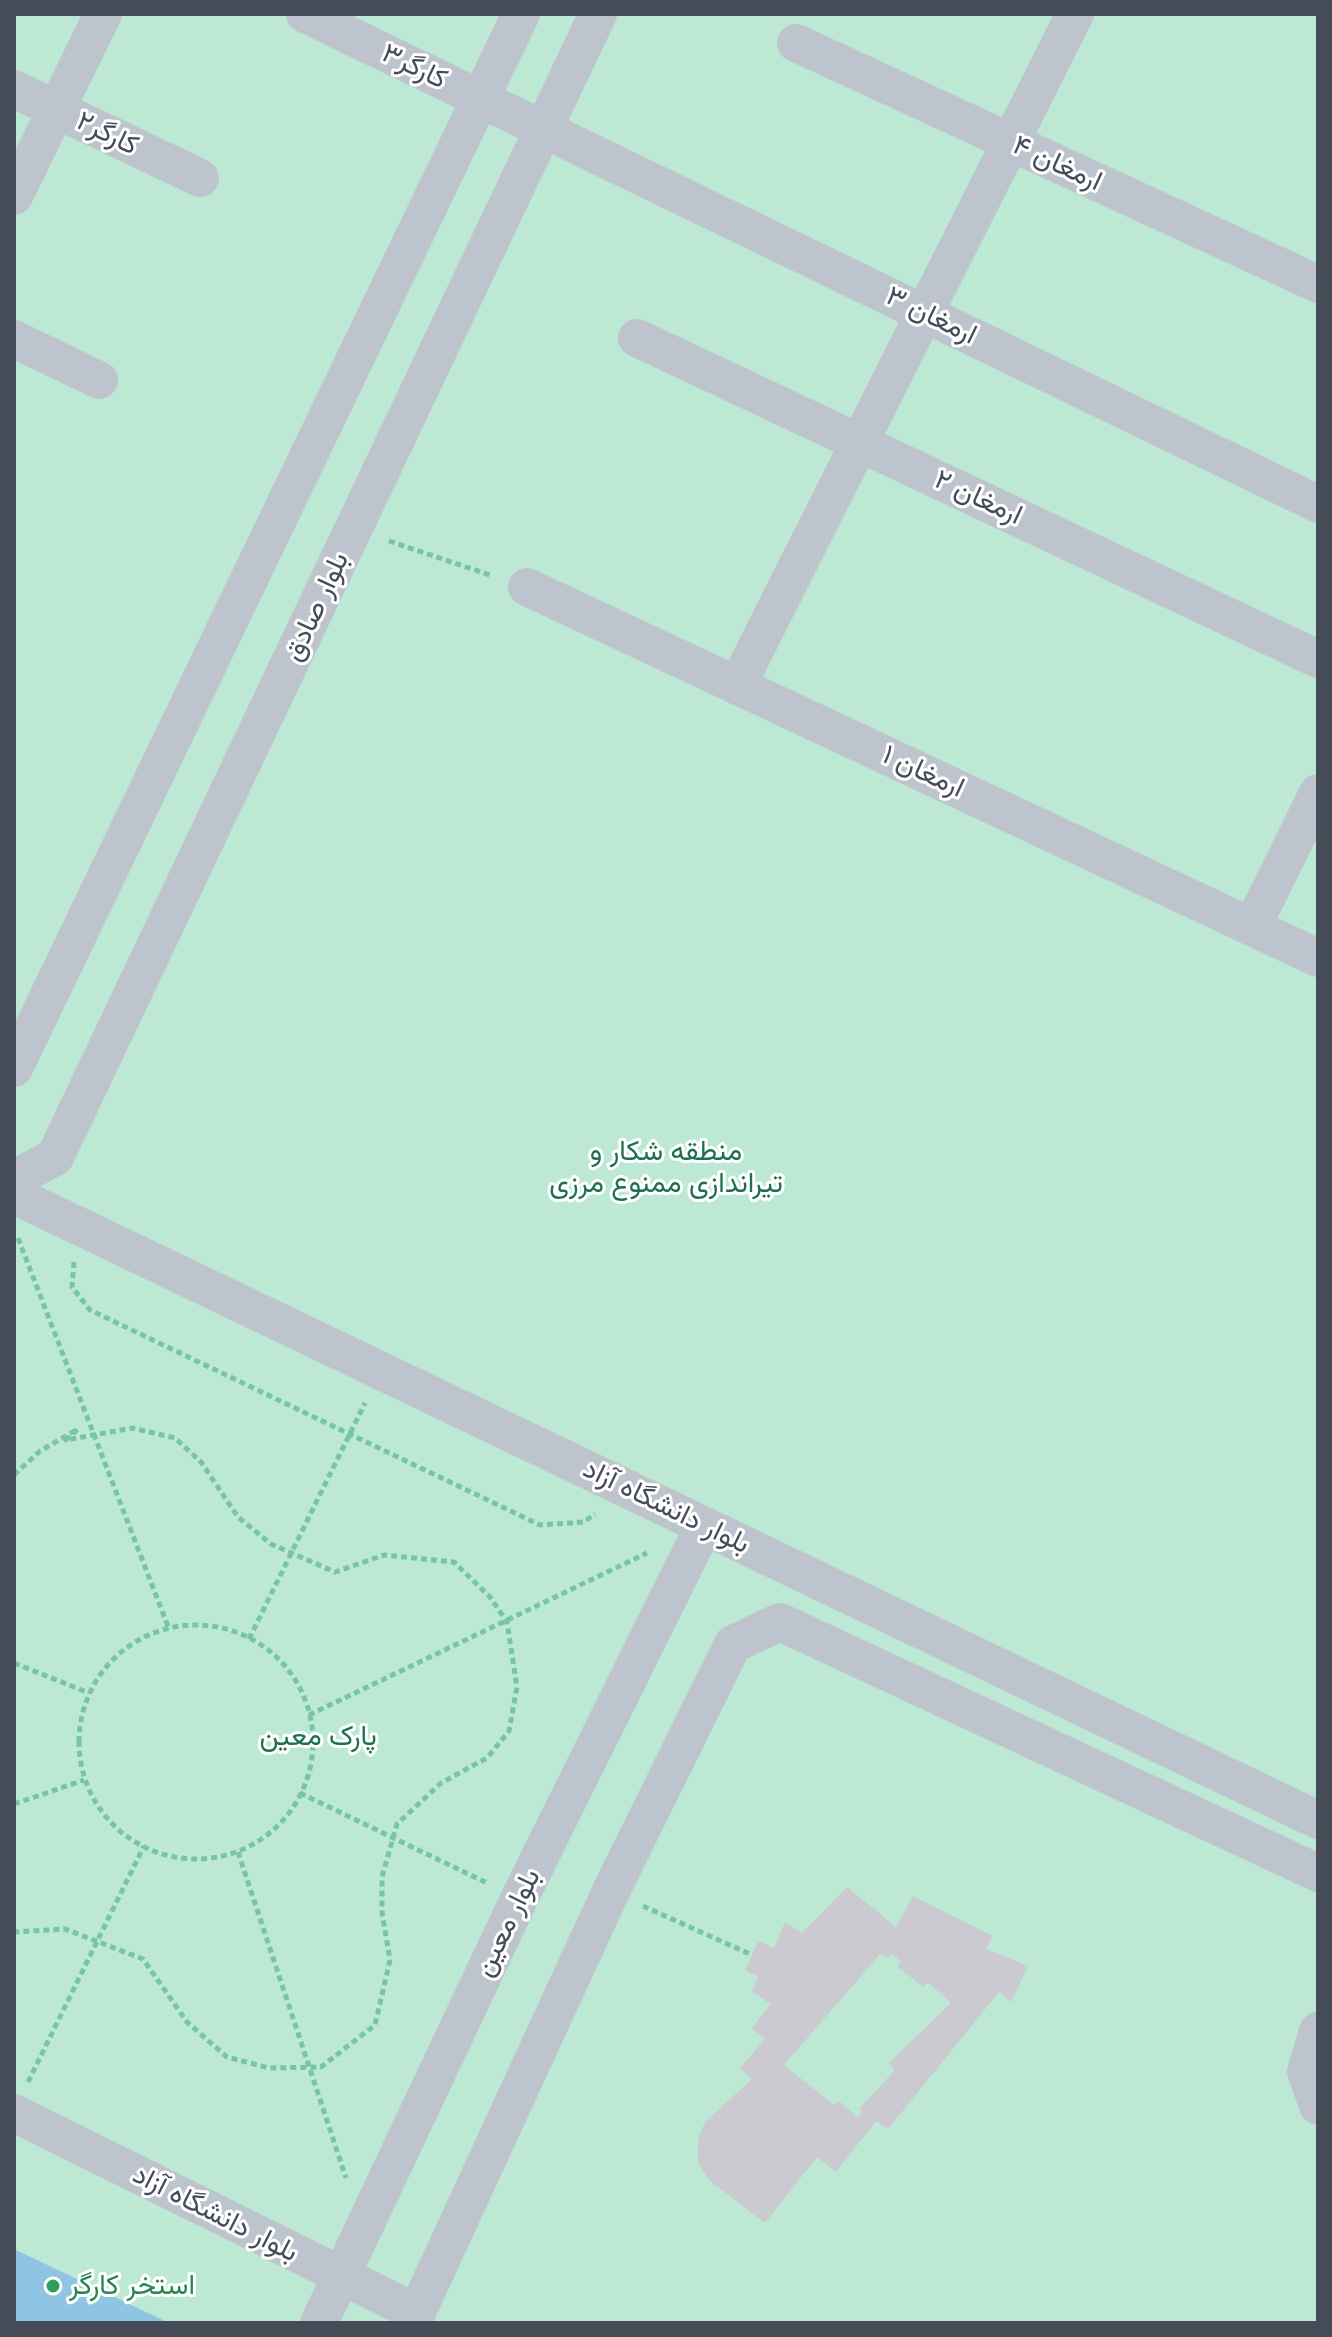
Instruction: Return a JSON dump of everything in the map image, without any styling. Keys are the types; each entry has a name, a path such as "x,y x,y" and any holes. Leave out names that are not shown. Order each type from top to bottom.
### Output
{"street":[{"path":"14,196 103,14"},
{"name":"کارگر۳","path":"305,14 543,129"},
{"path":"14,1068 521,14"},
{"name":"بلوار صادق","path":"14,1179 55,1157 598,14"},
{"path":"737,686 1075,14"},
{"name":"ارمغان ۴","path":"796,43 1318,284"},
{"name":"کارگر۲","path":"14,89 200,178"},
{"name":"ارمغان ۳","path":"543,129 1318,504"},
{"name":"ارمغان ۲","path":"637,338 1318,659"},
{"path":"14,339 99,380"},
{"name":"ارمغان ۱","path":"527,587 1318,958"},
{"path":"1252,927 1318,793"},
{"name":"بلوار دانشگاه آزاد","path":"14,1195 1318,1820"},
{"name":"بلوار معین","path":"319,2323 519,1899 704,1526"},
{"path":"415,2318 611,1891 733,1644 780,1622 1318,1873"},
{"path":"1318,2031 1306,2071 1318,2106"},
{"name":"بلوار دانشگاه آزاد","path":"18,2104 415,2318"}],"path":[{"path":"354,529 527,587"},
{"path":"77,1225 72,1287 90,1310 540,1525 584,1522 629,1490"},
{"path":"14,1229 169,1629"},
{"path":"249,1639 381,1371"},
{"path":"14,1475 40,1451 78,1429 66,1440 132,1428 175,1438 201,1462 238,1517 271,1544 335,1572 384,1555 454,1562 490,1597 507,1622 517,1687 509,1731 487,1758 441,1783 397,1824 382,1877 382,1912 390,1960 375,2025 321,2067 269,2068 227,2057 187,2022 143,1959 65,1929 14,1932"},
{"path":"309,1715 704,1526"},
{"path":"217,1627 249,1639 286,1666 305,1698 314,1735 311,1760 295,1807 269,1834 238,1852 200,1860 166,1855 128,1839 101,1813 84,1780 78,1737 89,1693 107,1664 139,1639 169,1629 217,1627"},
{"path":"14,1663 89,1693"},
{"path":"14,1804 84,1780"},
{"path":"300,1793 519,1899"},
{"path":"18,2104 144,1846"},
{"path":"238,1852 306,2067 364,2227"},
{"path":"611,1891 752,1955"}],"green space":[{"name":"منطقه شکار و تیراندازی ممنوع مرزی","path":"14,14 1318,14 1318,2323 14,2323"}],"water":[{"name":"استخر کارگر","path":"14,2249 169,2323 14,2323"}],"building":[{"path":"847,1887 896,1927 913,1896 993,1936 986,1949 1028,1966 1011,2002 999,1992 888,2129 876,2121 836,2172 817,2157 765,2223 709,2180 698,2162 698,2139 705,2122 752,2079 740,2068 765,2039 752,2028 771,2004 752,1992 758,1976 745,1970 758,1941 774,1948 785,1922 802,1933","holes":["881,1953 888,1958 892,1953 901,1962 898,1967 923,1987 928,1982 951,2003 889,2063 895,2070 859,2109 863,2113 857,2117 839,2101 834,2105 784,2065"]}],"place":[{"name":"استخر کارگر","path":"53,2286"}],"park label":[{"name":"پارک معین","path":"318,1737"}]}
